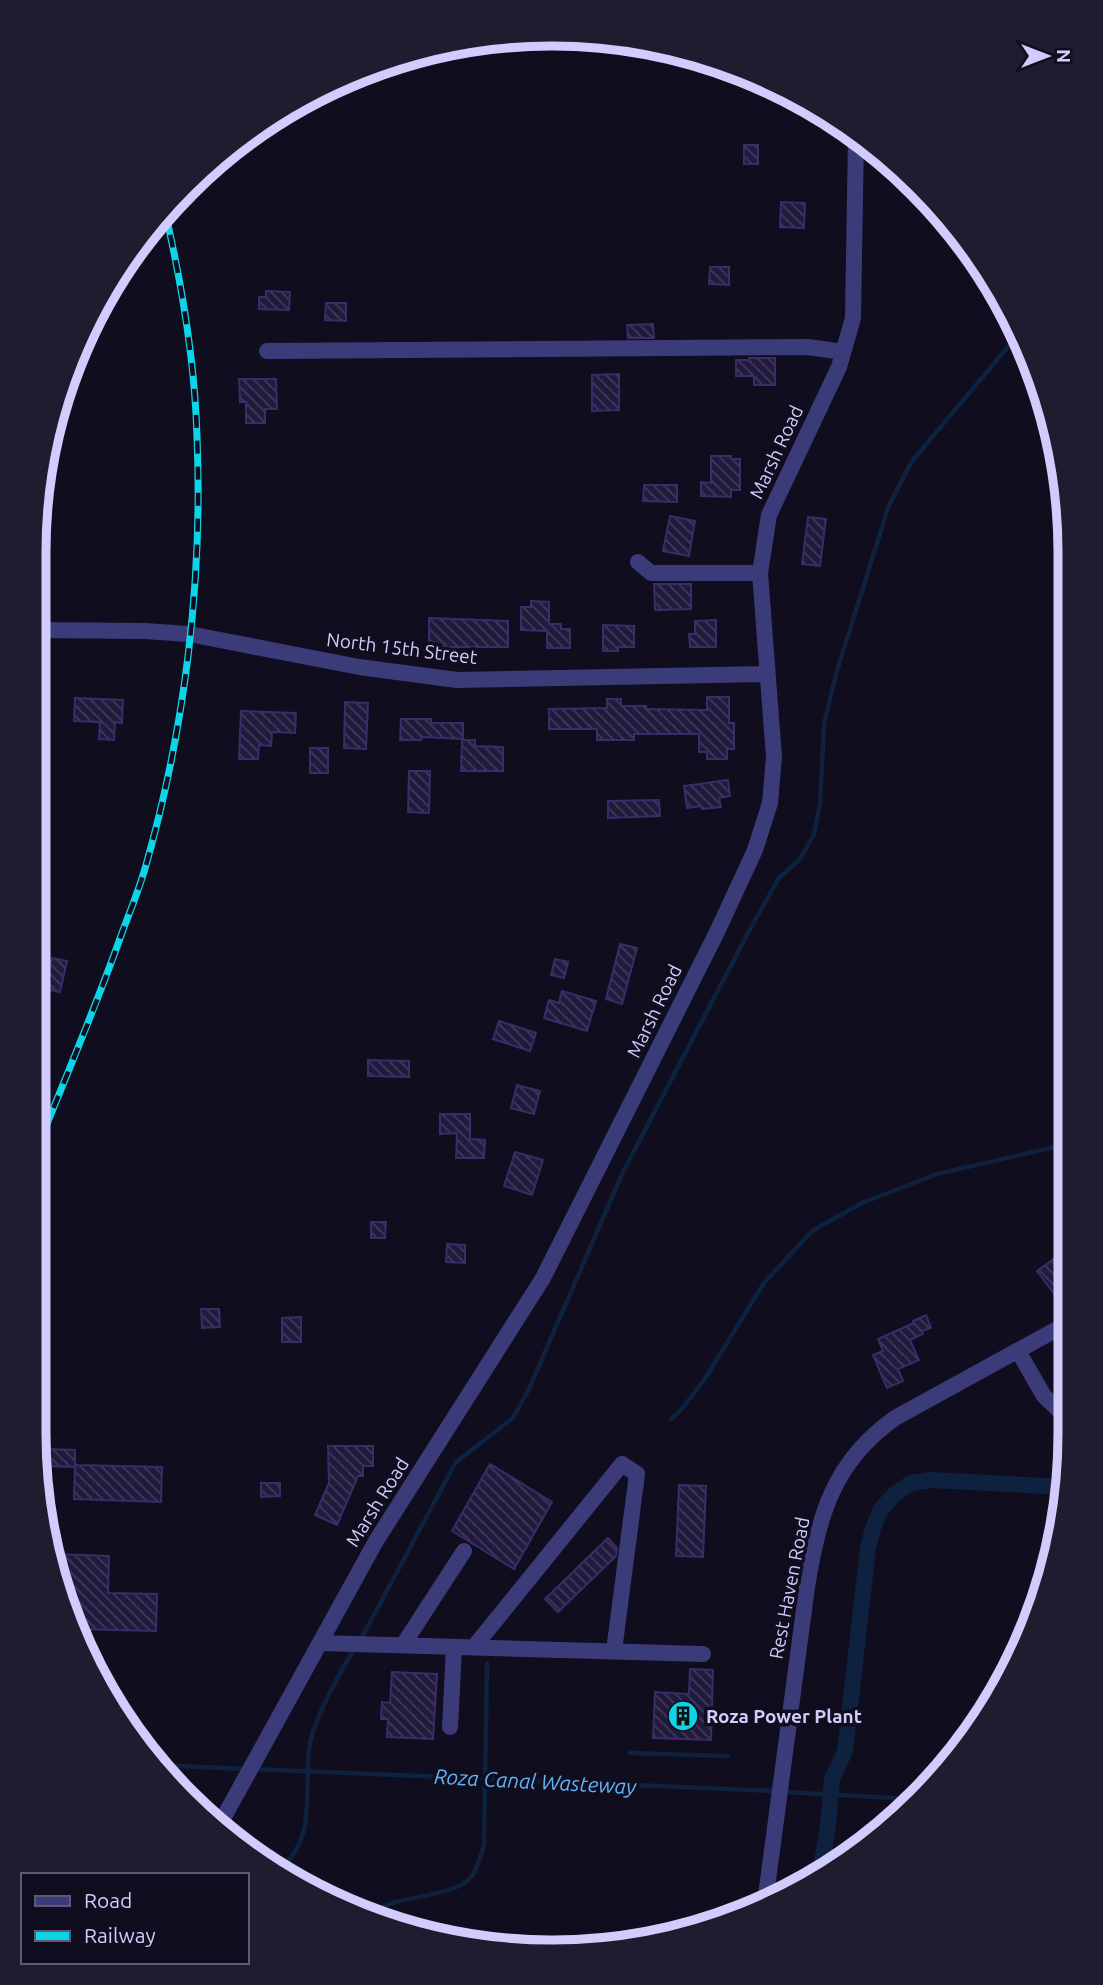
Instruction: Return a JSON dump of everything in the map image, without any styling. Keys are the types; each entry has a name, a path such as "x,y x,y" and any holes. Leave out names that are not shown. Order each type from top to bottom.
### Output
{"street":[{"name":"Marsh Road","path":"223,1818 376,1541 543,1278 711,944 755,850 770,803 774,757 760,573 769,515 839,367 852,318 856,147"},
{"path":"855,167 862,152"},
{"path":"267,351 808,347 843,352"},
{"path":"638,562 651,573 760,573"},
{"name":"North 15th Street","path":"46,630 190,634 359,667 457,680 767,674"},
{"name":"Rest Haven Road","path":"767,1891 797,1649 816,1535 835,1485 851,1458 873,1433 895,1418 1058,1329"},
{"path":"1018,1351 1044,1396 1058,1409"},
{"path":"474,1647 622,1464 637,1474 614,1651"},
{"path":"403,1645 464,1551"},
{"path":"320,1643 703,1654"},
{"path":"450,1727 454,1647"}],"building":[{"path":"744,145 758,145 758,164 744,164"},
{"path":"781,202 805,203 804,228 780,227"},
{"path":"710,267 729,267 729,285 709,284"},
{"path":"266,291 290,292 289,310 259,309 259,297 266,297"},
{"path":"326,303 346,303 346,321 325,320"},
{"path":"653,324 654,338 628,338 627,325"},
{"path":"775,358 775,385 754,385 754,376 736,376 736,360"},
{"path":"619,374 619,410 592,411 592,375"},
{"path":"239,379 276,379 277,409 265,409 265,423 246,423 246,402 240,402"},
{"path":"711,456 740,459 740,490 731,490 731,497 701,496 701,482 711,483"},
{"path":"644,485 677,485 677,502 643,501"},
{"path":"670,516 695,521 689,556 663,551"},
{"path":"808,517 826,519 820,566 802,564"},
{"path":"654,584 691,584 691,609 655,610"},
{"path":"531,601 549,602 549,624 561,624 561,629 570,629 570,648 547,648 547,631 521,630 521,607 531,607"},
{"path":"429,618 508,621 508,647 429,647"},
{"path":"716,620 716,647 690,647 689,634 695,634 695,621"},
{"path":"603,625 634,626 634,647 603,651"},
{"path":"707,697 729,697 729,723 734,723 734,749 727,749 727,759 707,759 707,752 699,752 699,734 634,734 634,740 597,740 597,729 549,729 549,709 607,708 607,699 621,699 621,706 707,710"},
{"path":"75,698 123,700 122,723 115,722 114,740 99,739 100,722 74,721"},
{"path":"345,702 368,703 366,749 344,748"},
{"path":"241,711 296,713 295,733 272,732 271,746 259,745 258,759 239,759"},
{"path":"401,719 463,723 463,739 421,737 421,740 400,740"},
{"path":"462,740 475,740 475,746 503,747 503,771 461,771"},
{"path":"310,748 328,748 328,773 310,773"},
{"path":"409,771 430,771 429,813 408,812"},
{"path":"728,780 730,796 719,798 721,807 687,808 684,786"},
{"path":"659,800 660,816 608,818 608,801"},
{"path":"620,944 637,948 622,1004 606,999"},
{"path":"52,958 67,961 60,992 46,989"},
{"path":"555,959 568,962 564,978 551,975"},
{"path":"562,991 596,1001 587,1031 544,1018 549,1000 559,1003"},
{"path":"499,1021 536,1033 530,1051 493,1039"},
{"path":"368,1060 409,1061 409,1077 368,1076"},
{"path":"517,1085 540,1091 534,1114 511,1108"},
{"path":"440,1114 470,1114 470,1139 485,1140 484,1158 456,1158 457,1133 440,1134"},
{"path":"515,1152 543,1160 532,1195 504,1186"},
{"path":"371,1222 386,1222 385,1238 371,1238"},
{"path":"447,1244 465,1245 465,1263 446,1262"},
{"path":"1058,1256 1058,1299 1037,1271"},
{"path":"201,1309 219,1309 220,1327 202,1328"},
{"path":"926,1315 931,1328 910,1340 919,1360 898,1369 903,1381 887,1388 873,1355 883,1351 878,1339"},
{"path":"301,1317 301,1342 282,1342 282,1318"},
{"path":"328,1446 373,1446 373,1466 363,1466 363,1476 358,1476 337,1525 315,1515 329,1483"},
{"path":"47,1449 75,1450 75,1467 47,1466"},
{"path":"490,1464 552,1502 514,1569 452,1531"},
{"path":"75,1465 162,1467 161,1502 74,1499"},
{"path":"261,1483 280,1483 280,1496 261,1497"},
{"path":"679,1485 706,1486 703,1557 676,1556"},
{"path":"608,1538 617,1548 616,1556 558,1612 545,1599"},
{"path":"61,1554 109,1556 108,1593 157,1594 156,1631 85,1629"},
{"name":"Roza Power Plant","path":"690,1669 713,1670 711,1740 653,1738 655,1692 689,1694"},
{"path":"392,1672 437,1674 433,1739 387,1737 388,1719 381,1719 382,1702 390,1703"}],"waterway":[{"path":"361,1639 456,1462 513,1418 529,1389 622,1174 749,931 779,878 800,859 814,834 820,804 824,724 836,674 889,505 912,461 1012,342"},
{"path":"671,1419 704,1380 764,1283 812,1231 862,1203 937,1174 1058,1146"},
{"path":"822,1861 832,1779 845,1751 868,1548 881,1509 895,1494 911,1483 930,1480 1054,1486"},
{"path":"285,1864 300,1843 304,1827 308,1760 313,1733 329,1695 354,1649"},
{"path":"379,1909 458,1886 466,1882 476,1869 484,1845 487,1663"},
{"path":"630,1753 728,1756"},
{"name":"Roza Canal Wasteway","path":"170,1766 244,1769"},
{"name":"Roza Canal Wasteway","path":"253,1769 776,1791"},
{"name":"Roza Canal Wasteway","path":"784,1792 901,1798"}],"railway":[{"path":"46,1126 144,873 160,813 181,707 194,599 197,545 196,409 186,322 167,222"}],"place":[{"name":"Roza Power Plant","path":"683,1716"}]}
